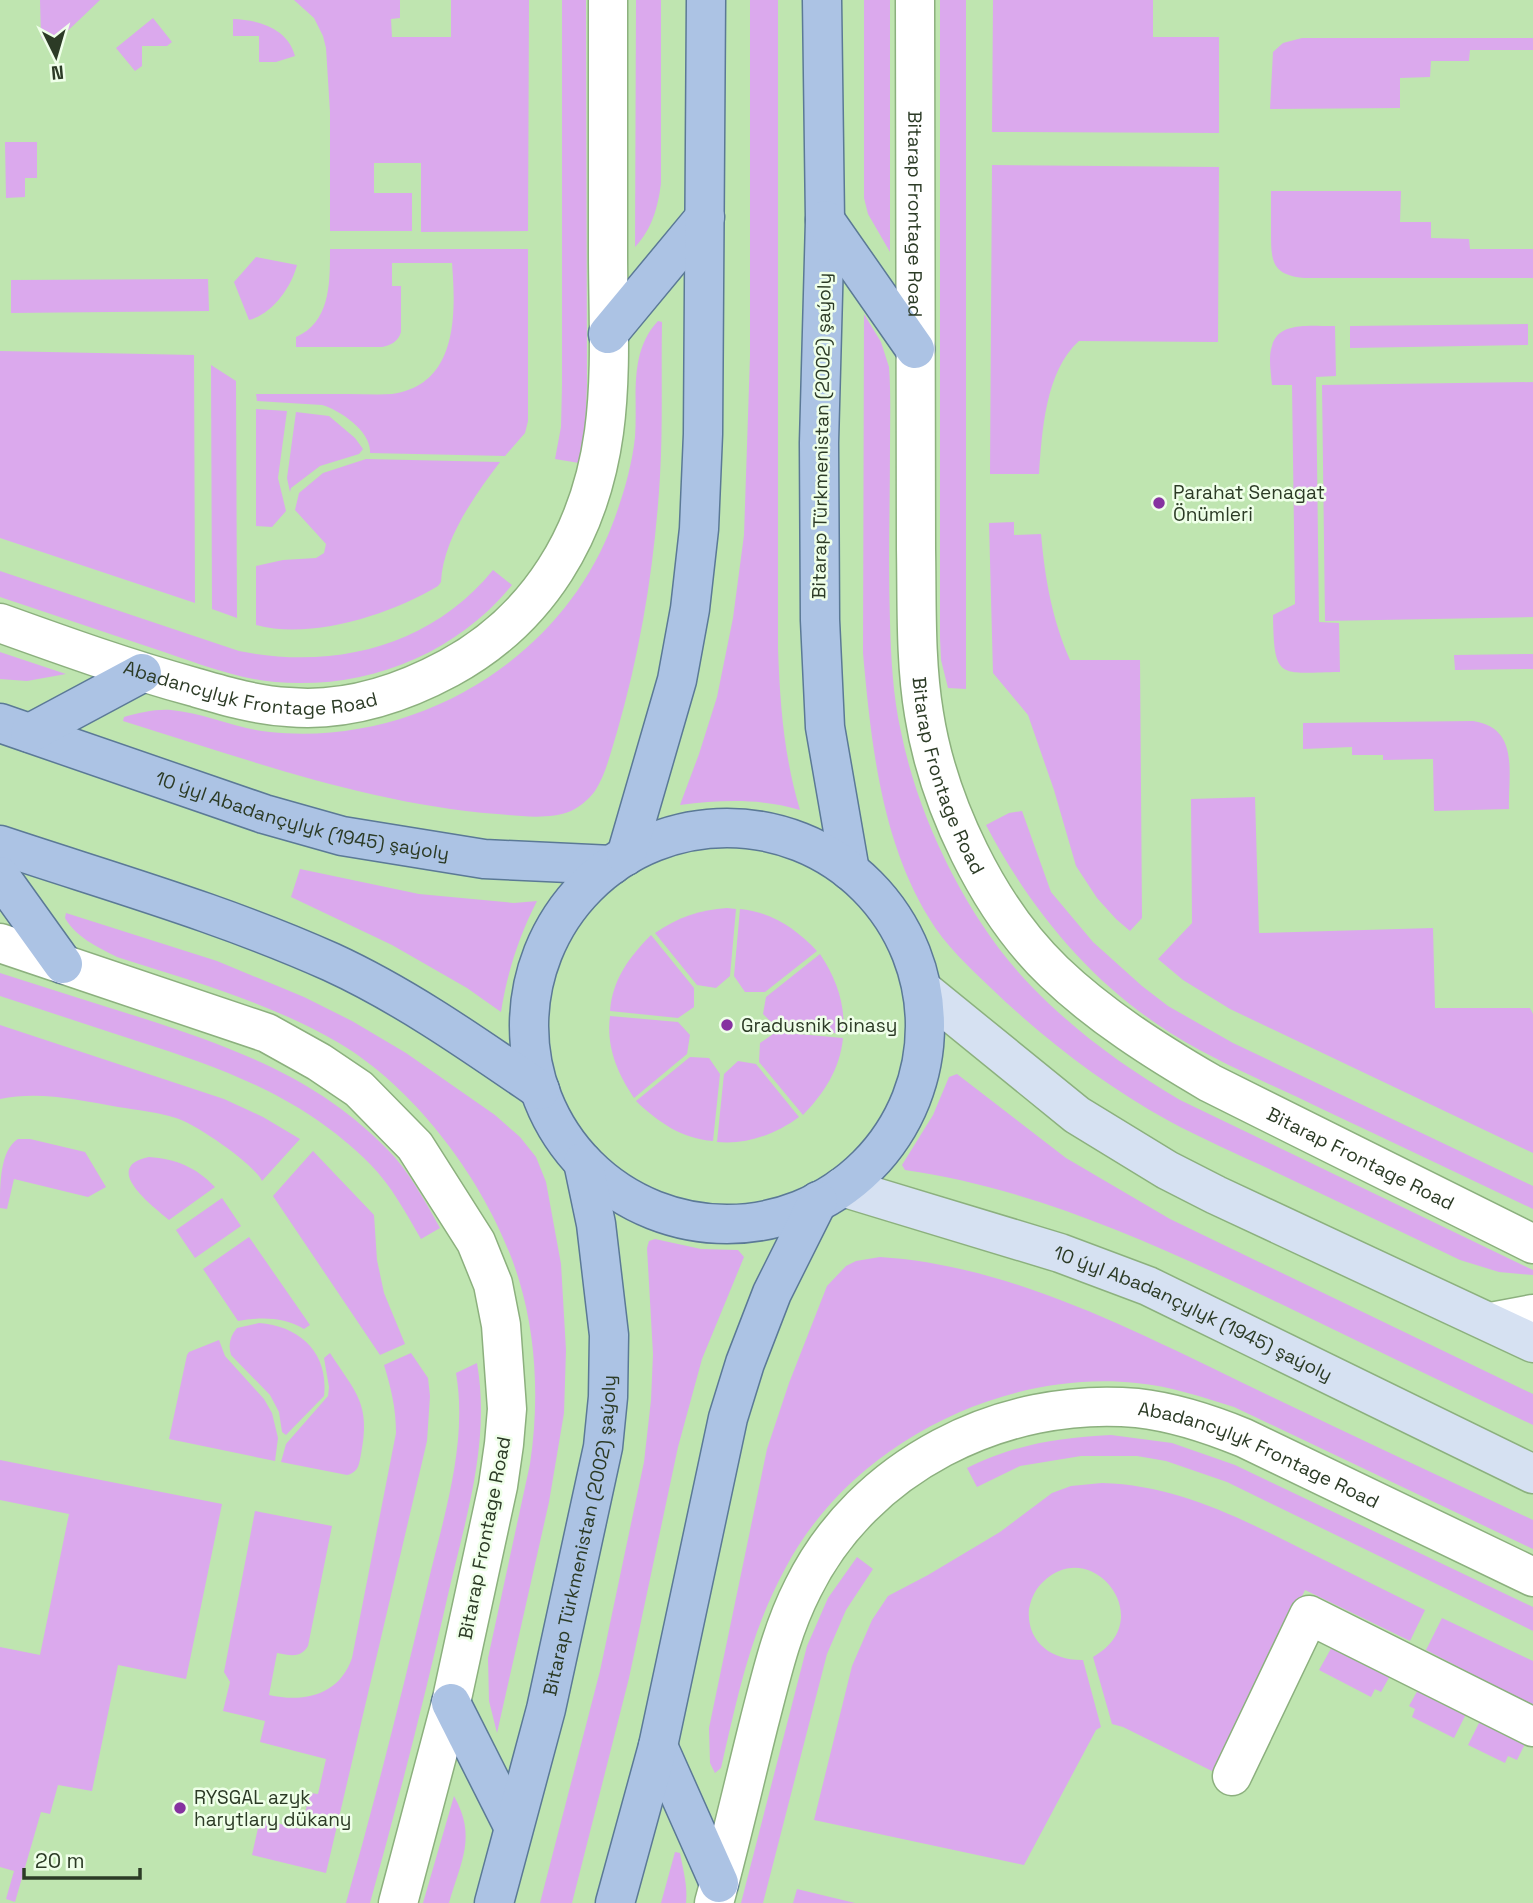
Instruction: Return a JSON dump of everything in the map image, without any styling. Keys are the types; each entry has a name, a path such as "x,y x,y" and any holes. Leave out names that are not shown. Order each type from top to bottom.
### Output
{"main road":[{"path":"619,860 677,681 690,609 699,529 703,434 706,0"},
{"name":"Bitarap Türkmenistan (2002) şaýoly","path":"822,0 824,220 818,443 820,633 825,727 850,871"},
{"path":"608,334 705,217"},
{"path":"824,220 915,349"},
{"path":"15,728 142,673"},
{"name":"10 ýyl Abadançylyk (1945) şaýoly","path":"15,728 264,814 342,836 484,859 619,860"},
{"path":"747,829 774,834 802,842 850,871 877,897 904,935 915,961 922,989 925,1045 920,1073 899,1125 883,1148 864,1169 830,1194 791,1213 764,1220 708,1222 680,1217 653,1209 604,1181 583,1162 565,1140 551,1116 532,1063 529,1035 534,978 543,952 572,903 619,860 663,839 690,831 747,829"},
{"path":"0,845 227,920 332,963 456,1032 540,1090"},
{"path":"0,876 63,964"},
{"path":"922,989 1050,1094 1115,1140 1216,1195 1533,1343"},
{"name":"Bitarap Türkmenistan (2002) şaýoly","path":"494,1903 546,1709 603,1447 608,1397 609,1335 596,1224 583,1162"},
{"path":"615,1903 658,1746 728,1418 745,1363 772,1293 830,1194"},
{"name":"10 ýyl Abadançylyk (1945) şaýoly","path":"830,1194 1060,1253 1148,1286 1533,1474"},
{"path":"451,1703 513,1825"},
{"path":"658,1746 716,1893"}],"street":[{"path":"608,0 608,334"},
{"name":"Bitarap Frontage Road","path":"915,0 918,627 923,713 936,771 980,872 1015,930 1054,972 1104,1014 1159,1054 1210,1083 1533,1244"},
{"name":"Abadancylyk Frontage Road","path":"0,624 142,673 256,704 291,708 330,707 394,694 425,681 494,639 525,611 547,585 566,554 584,513 596,474 604,433 608,392 608,334"},
{"path":"0,943 63,964"},
{"name":"Bitarap Frontage Road","path":"63,964 267,1033 319,1062 359,1090 415,1146 476,1242 492,1284 501,1325 507,1409 498,1486 451,1703 398,1903"},
{"path":"1491,1322 1533,1314"},
{"name":"Abadancylyk Frontage Road","path":"716,1893 777,1650 803,1587 842,1525 871,1495 901,1471 933,1451 969,1435 1011,1420 1065,1409 1137,1408 1176,1416 1211,1425 1244,1438 1533,1577"},
{"path":"1232,1776 1309,1615 1533,1727"}],"shaded area":[{"path":"40,0 100,0 56,42 46,44 41,37"},
{"path":"294,0 400,0 400,18 391,19 392,37 451,37 451,0 529,0 528,231 421,232 421,163 374,163 374,193 412,193 412,231 330,231 330,112 326,48 314,18"},
{"path":"562,0 586,0 587,385 585,428 579,463 555,459 561,427 562,386"},
{"path":"636,0 661,0 661,183 653,217 646,233 635,247"},
{"path":"750,0 778,0 778,649 784,730 800,810 770,803 740,801 680,805 717,697 733,618 744,535 750,356"},
{"path":"864,0 890,0 890,252 868,214 864,198"},
{"path":"940,0 966,0 966,689 948,688 941,660 940,638"},
{"path":"993,0 1153,0 1153,37 1219,37 1219,133 992,132"},
{"path":"153,18 172,42 167,46 142,46 142,66 135,71 116,48"},
{"path":"233,19 271,27 286,39 295,56 276,62 259,62 259,36 233,36"},
{"path":"1302,38 1533,38 1533,50 1470,50 1469,61 1431,61 1430,77 1400,78 1400,108 1270,109 1273,52 1283,43"},
{"path":"5,142 37,142 37,178 25,178 25,197 6,198"},
{"path":"992,165 1219,167 1218,342 1079,341 1068,354 1052,385 1044,422 1039,474 990,474"},
{"path":"1271,191 1401,191 1400,222 1431,222 1431,238 1469,239 1470,249 1533,249 1533,278 1293,276 1279,269 1273,258"},
{"path":"330,249 528,249 528,421 525,433 505,456 370,453 366,437 354,423 329,408 322,405 257,401 256,394 392,394 414,388 430,377 441,362 452,324 452,263 392,263 392,286 401,286 401,332 391,344 382,347 296,347 296,337 308,330 322,311 330,274"},
{"path":"256,257 297,265 290,282 273,306 249,320 234,282"},
{"path":"208,279 209,311 11,313 11,280"},
{"path":"864,314 881,342 889,367 890,622 898,718 909,766 934,835 968,902 988,933 1033,988 1067,1020 1103,1049 1160,1088 1533,1270 1533,1275 1499,1272 1460,1260 1169,1121 1098,1077 1033,1026 966,964 935,928 913,888 889,823 870,721 863,653"},
{"path":"658,321 662,322 661,457 655,541 646,605 626,701 608,762 595,791 581,805 562,814 534,817 449,809 401,801 308,778 123,721 124,717 165,710 196,714 270,732 325,733 378,725 430,708 478,684 521,653 559,614 591,570 614,520 634,447 638,361 642,347"},
{"path":"1528,324 1528,345 1350,348 1350,326"},
{"path":"1335,326 1336,376 1316,377 1319,622 1339,623 1340,672 1292,672 1284,669 1275,652 1273,615 1295,604 1292,385 1272,385 1270,355 1276,338 1282,332 1298,327"},
{"path":"0,351 194,355 195,603 0,538"},
{"path":"211,365 236,381 237,618 212,609"},
{"path":"1533,382 1533,617 1325,621 1322,385"},
{"path":"256,409 287,411 278,478 286,511 272,527 256,526"},
{"path":"296,412 329,416 355,438 363,449 359,454 320,466 291,488 290,492 287,478"},
{"path":"366,459 500,462 471,503 454,534 438,586 397,606 350,622 301,629 256,625 256,566 283,560 316,558 324,553 326,544 295,510 299,493 323,473"},
{"path":"1014,522 1014,535 1041,534 1050,598 1070,660 1140,660 1142,918 1130,931 1097,898 1076,866 1028,715 993,673 989,523"},
{"path":"493,570 512,585 489,610 436,649 375,673 309,683 275,682 228,673 0,597 0,571 239,651 310,657 345,654 410,634 440,618 468,596"},
{"path":"0,652 66,674 27,681 0,679"},
{"path":"1533,654 1533,669 1455,670 1454,655"},
{"path":"1473,721 1488,725 1505,742 1510,767 1509,809 1434,811 1433,759 1383,760 1383,755 1352,755 1352,747 1303,749 1303,723"},
{"path":"1255,797 1259,933 1433,928 1435,1008 1530,1008 1533,1014 1533,1153 1230,1009 1183,980 1158,959 1192,923 1191,799"},
{"path":"1022,811 1051,892 1093,942 1142,986 1168,1006 1233,1043 1533,1186 1533,1209 1217,1059 1176,1037 1130,1004 1081,960 1059,935 1020,882 986,825 1009,813"},
{"path":"300,869 419,894 514,903 537,901 514,955 501,1012 467,988 392,945 291,897"},
{"path":"727,908 736,909 730,976 716,988 697,985 655,933 690,915"},
{"path":"740,909 763,914 783,923 817,951 765,992 745,992 734,976"},
{"path":"66,913 217,961 304,997 352,1021 406,1053 495,1115 520,1137 536,1157 546,1182 561,1264 566,1350 564,1413 549,1502 497,1733 489,1701 488,1658 530,1464 535,1418 535,1372 530,1325 519,1280 491,1212 449,1146 398,1088 369,1063 339,1043 286,1016 231,994 117,957 81,936 65,918"},
{"path":"651,935 694,988 694,1007 678,1018 610,1011 614,989 623,969"},
{"path":"820,954 839,992 843,1034 776,1027 763,1014 766,997"},
{"path":"0,973 209,1041 303,1084 333,1103 387,1149 409,1177 440,1228 421,1239 378,1172 318,1120 290,1103 201,1063 0,996"},
{"path":"610,1016 678,1022 690,1035 687,1054 634,1098 611,1049"},
{"path":"0,1025 224,1099 263,1117 300,1139 262,1181 224,1145 176,1118 59,1097 0,1099"},
{"path":"776,1032 843,1038 830,1080 803,1115 759,1062 760,1043"},
{"path":"690,1057 709,1058 720,1074 713,1141 691,1137 671,1128 636,1101"},
{"path":"738,1061 756,1064 799,1117 761,1137 739,1142 717,1142 724,1074"},
{"path":"957,1074 1066,1158 1170,1219 1533,1394 1533,1425 1234,1282 1097,1222 1002,1191 905,1170 902,1165 933,1115 949,1077"},
{"path":"18,1139 30,1139 85,1152 106,1187 88,1197 14,1179 7,1209 0,1208 4,1159"},
{"path":"313,1151 374,1215 377,1260 384,1293 405,1344 380,1355 273,1196"},
{"path":"149,1157 185,1165 215,1187 169,1220 143,1197 130,1178 129,1169 135,1162"},
{"path":"222,1198 241,1226 195,1258 176,1230"},
{"path":"249,1237 310,1325 304,1329 272,1319 238,1321 203,1269"},
{"path":"655,1239 701,1249 738,1250 744,1257 702,1359 678,1447 629,1678 572,1903 540,1903 600,1671 644,1462 653,1354 647,1248 649,1241"},
{"path":"880,1257 928,1262 1022,1286 1158,1342 1533,1520 1533,1549 1234,1407 1149,1384 1085,1382 1033,1389 982,1403 934,1424 889,1452 849,1485 814,1524 786,1567 763,1616 746,1665 721,1768 715,1773 710,1763 709,1728 767,1449 789,1383 827,1286 846,1266 856,1261"},
{"path":"259,1323 274,1325 299,1336 309,1344 322,1367 324,1396 286,1435 282,1432 279,1412 270,1395 231,1355 230,1341 237,1328"},
{"path":"219,1340 225,1356 264,1399 272,1413 278,1438 275,1461 169,1439 187,1355"},
{"path":"330,1353 354,1389 364,1423 360,1461 356,1470 347,1475 281,1462 286,1444 328,1396 324,1358"},
{"path":"411,1353 428,1378 430,1396 427,1441 326,1873 252,1855 260,1819 301,1829 310,1793 318,1794 326,1759 260,1742 265,1721 223,1711 230,1682 224,1672 255,1511 332,1526 308,1646 298,1654 277,1653 269,1695 308,1697 330,1688 346,1671 352,1658 396,1433 393,1398 384,1365"},
{"path":"477,1363 481,1423 474,1481 429,1675 370,1903 346,1903 389,1743 447,1505 459,1426 456,1373"},
{"path":"1111,1435 1172,1443 1235,1465 1533,1607 1533,1631 1227,1482 1166,1461 1137,1456 1081,1456 1020,1466 977,1487 967,1468 1003,1453 1037,1444"},
{"path":"0,1460 222,1504 186,1679 118,1665 92,1791 58,1785 50,1814 41,1812 15,1902 6,1899 14,1871 0,1867 0,1647 40,1655 69,1514 0,1500"},
{"path":"1102,1483 1155,1490 1204,1504 1425,1610 1410,1641 1305,1590 1216,1773 1112,1724 1093,1657 1112,1641 1120,1623 1120,1605 1112,1588 1098,1575 1081,1568 1063,1570 1044,1581 1036,1590 1029,1609 1029,1621 1037,1640 1051,1653 1083,1660 1101,1727 1096,1730 1024,1865 814,1820 852,1666 872,1620 888,1596 1000,1532 1052,1493 1071,1486"},
{"path":"857,1557 873,1569 846,1610 827,1654 763,1903 741,1903 807,1646 828,1598"},
{"path":"1442,1618 1533,1661 1533,1706 1426,1650"},
{"path":"1333,1645 1391,1674 1381,1692 1375,1689 1371,1697 1319,1670"},
{"path":"1419,1688 1467,1712 1454,1738 1412,1717 1415,1709 1409,1706"},
{"path":"1481,1719 1526,1742 1517,1760 1508,1756 1505,1763 1468,1745"},
{"path":"454,1796 465,1824 462,1861 449,1903 423,1903"},
{"path":"675,1852 680,1853 686,1884 686,1903 661,1903"},
{"path":"797,1889 855,1903 793,1903"}],"place":[{"name":"Parahat Senagat Önümleri","path":"1159,503"},
{"name":"Gradusnik binasy","path":"727,1025"},
{"name":"RYSGAL azyk harytlary dükany","path":"180,1808"}]}
